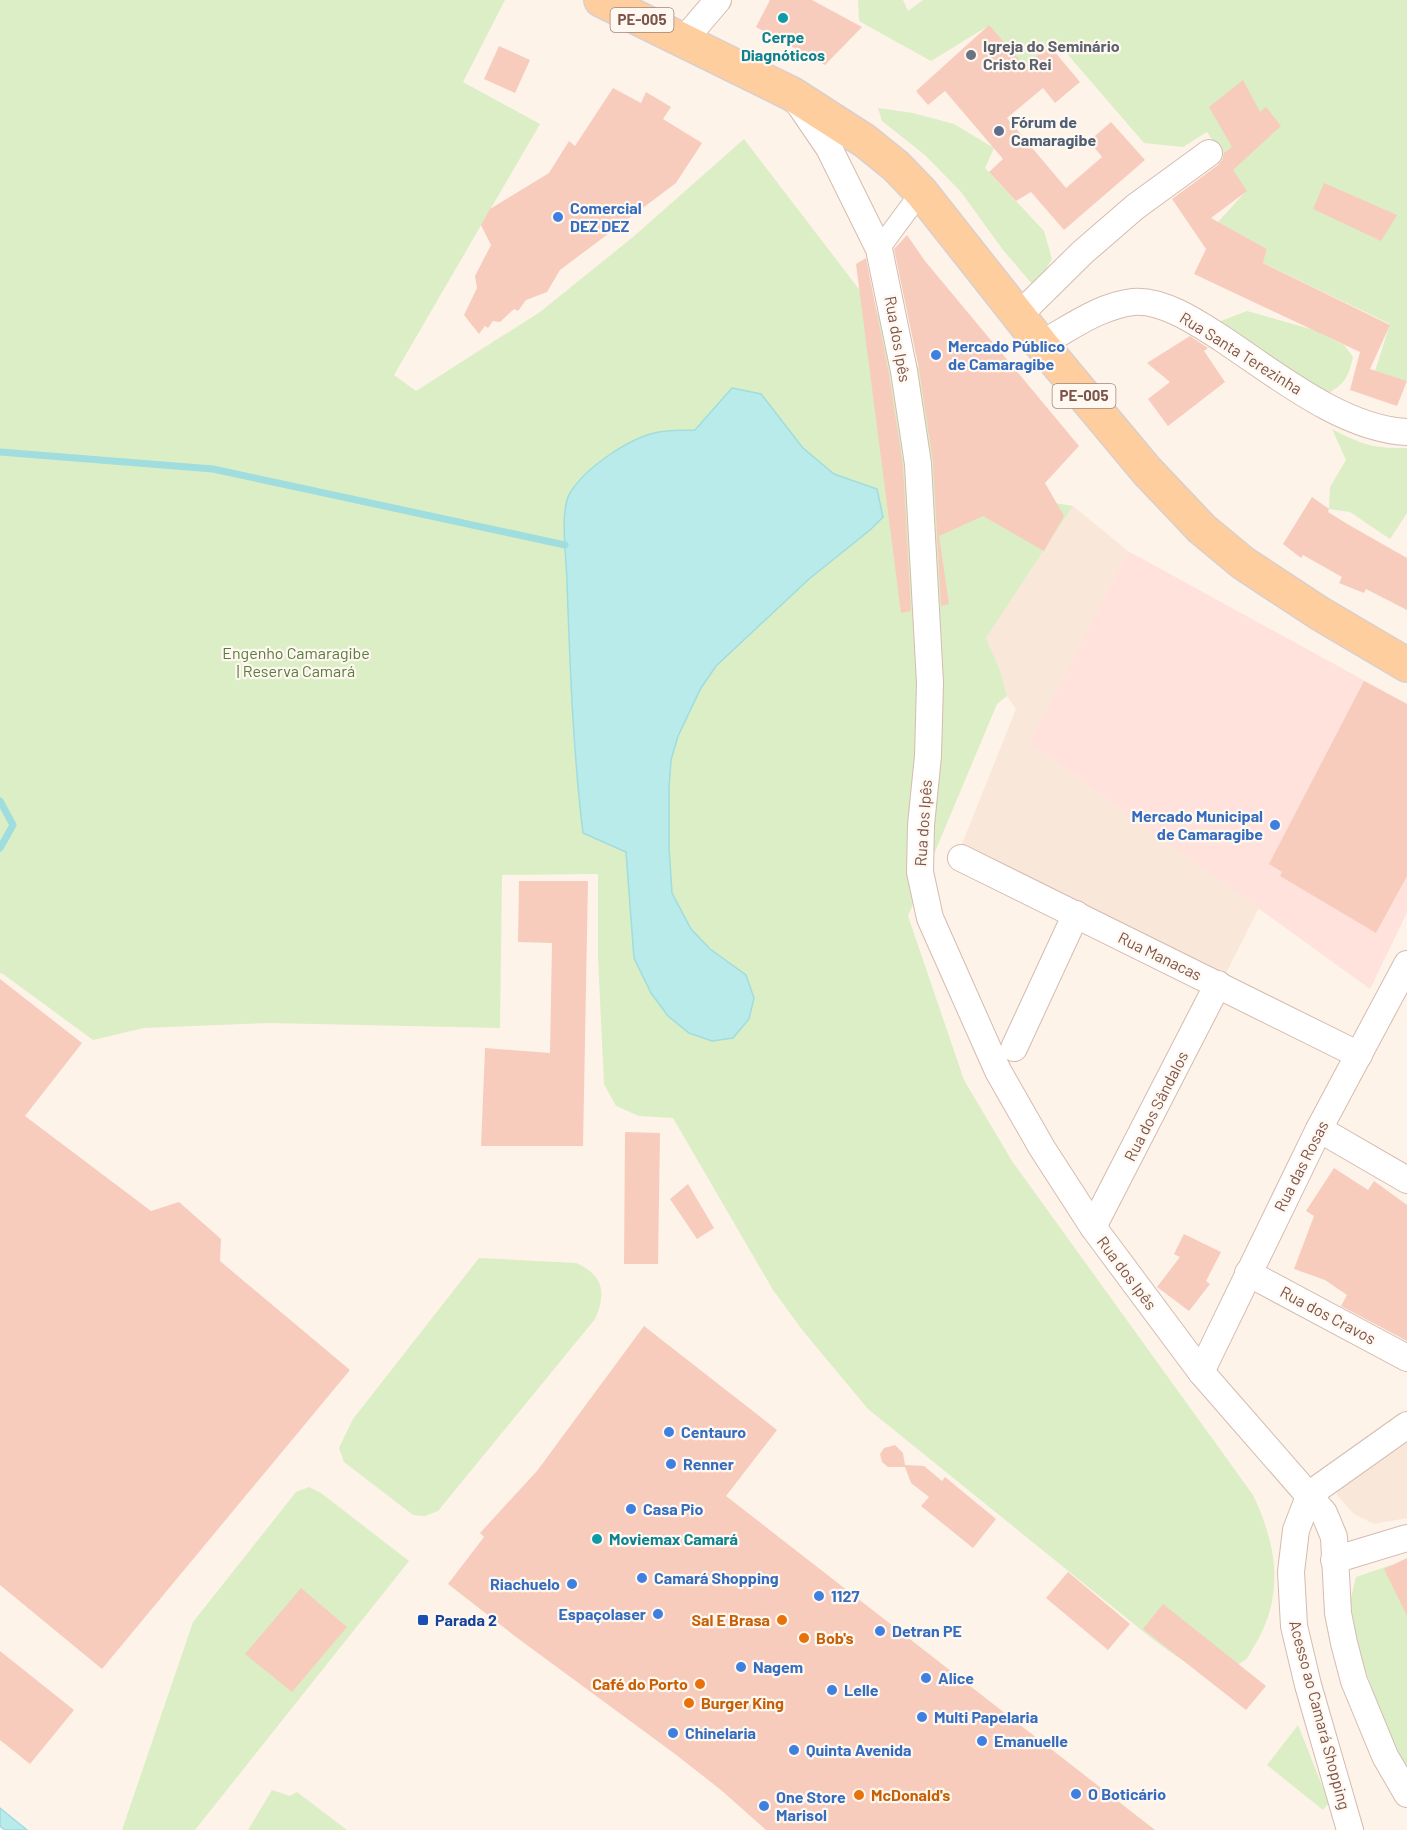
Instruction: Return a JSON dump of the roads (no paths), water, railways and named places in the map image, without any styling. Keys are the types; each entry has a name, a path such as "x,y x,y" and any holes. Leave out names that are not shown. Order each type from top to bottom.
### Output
{"main road":[{"name":"PE-005","path":"601,0 792,94 865,141 896,166 921,192 1041,344 1147,471 1202,529 1243,563 1319,613 1407,665"}],"street":[{"path":"683,40 718,0"},
{"name":"Rua dos Ipês","path":"792,94 829,148 879,249 904,371 918,464 930,683 928,756 921,825 920,873 930,918 1011,1095 1093,1227 1201,1372 1310,1494 1324,1513 1334,1537 1338,1613 1354,1681 1385,1756 1407,1794"},
{"path":"1019,315 1083,252 1127,214 1209,153"},
{"path":"879,249 921,192"},
{"name":"Rua Santa Terezinha","path":"1041,344 1097,312 1134,302 1163,307 1193,320 1317,401 1354,420 1391,431 1407,432"},
{"name":"Rua Manacas","path":"961,858 1359,1055"},
{"path":"1014,1048 1076,914"},
{"name":"Rua das Rosas","path":"1201,1372 1319,1129 1359,1055 1401,993 1407,964"},
{"name":"Rua dos Sândalos","path":"1093,1227 1218,984"},
{"path":"1319,1129 1407,1180"},
{"name":"Rua dos Cravos","path":"1248,1273 1407,1358"},
{"path":"1310,1494 1407,1425"},
{"name":"Acesso ao Camará Shopping","path":"1310,1494 1296,1530 1291,1572 1294,1626 1314,1706 1350,1830"},
{"path":"1334,1560 1407,1538"}],"water":[{"path":"732,388 761,394 803,448 834,474 877,489 883,517 809,579 716,666 701,688 678,736 671,760 669,788 672,893 691,929 710,949 746,975 754,998 749,1019 733,1038 712,1041 689,1033 668,1016 651,993 634,958 626,852 583,833 572,708 564,524 570,493 597,464 622,447 647,435 668,431 695,430"},
{"path":"0,1808 27,1830 5,1830 0,1826"}],"waterway":[{"path":"0,452 213,469 565,545"},
{"path":"0,801 13,825 0,848"}],"place":[{"name":"Cerpe Diagnóticos","path":"783,18"},
{"name":"Igreja do Seminário Cristo Rei","path":"971,55"},
{"name":"Fórum de Camaragibe","path":"999,131"},
{"name":"Comercial DEZ DEZ","path":"558,217"},
{"name":"Mercado Público de Camaragibe","path":"936,355"},
{"name":"Mercado Municipal de Camaragibe","path":"1275,825"},
{"name":"Centauro","path":"669,1432"},
{"name":"Renner","path":"671,1464"},
{"name":"Casa Pio","path":"631,1509"},
{"name":"Moviemax Camará","path":"597,1539"},
{"name":"Camará Shopping","path":"642,1578"},
{"name":"Riachuelo","path":"572,1584"},
{"name":"1127","path":"819,1596"},
{"name":"Espaçolaser","path":"658,1614"},
{"name":"Parada 2","path":"423,1620"},
{"name":"Sal E Brasa","path":"782,1620"},
{"name":"Detran PE","path":"880,1631"},
{"name":"Bob's","path":"804,1638"},
{"name":"Nagem","path":"741,1667"},
{"name":"Alice","path":"926,1678"},
{"name":"Café do Porto","path":"700,1684"},
{"name":"Lelle","path":"832,1690"},
{"name":"Burger King","path":"689,1703"},
{"name":"Multi Papelaria","path":"922,1717"},
{"name":"Chinelaria","path":"673,1733"},
{"name":"Emanuelle","path":"982,1741"},
{"name":"Quinta Avenida","path":"794,1750"},
{"name":"O Boticário","path":"1076,1794"},
{"name":"McDonald's","path":"859,1795"},
{"name":"One Store Marisol","path":"764,1806"}],"park label":[{"name":"Engenho Camaragibe | Reserva Camará","path":"296,662"}]}
